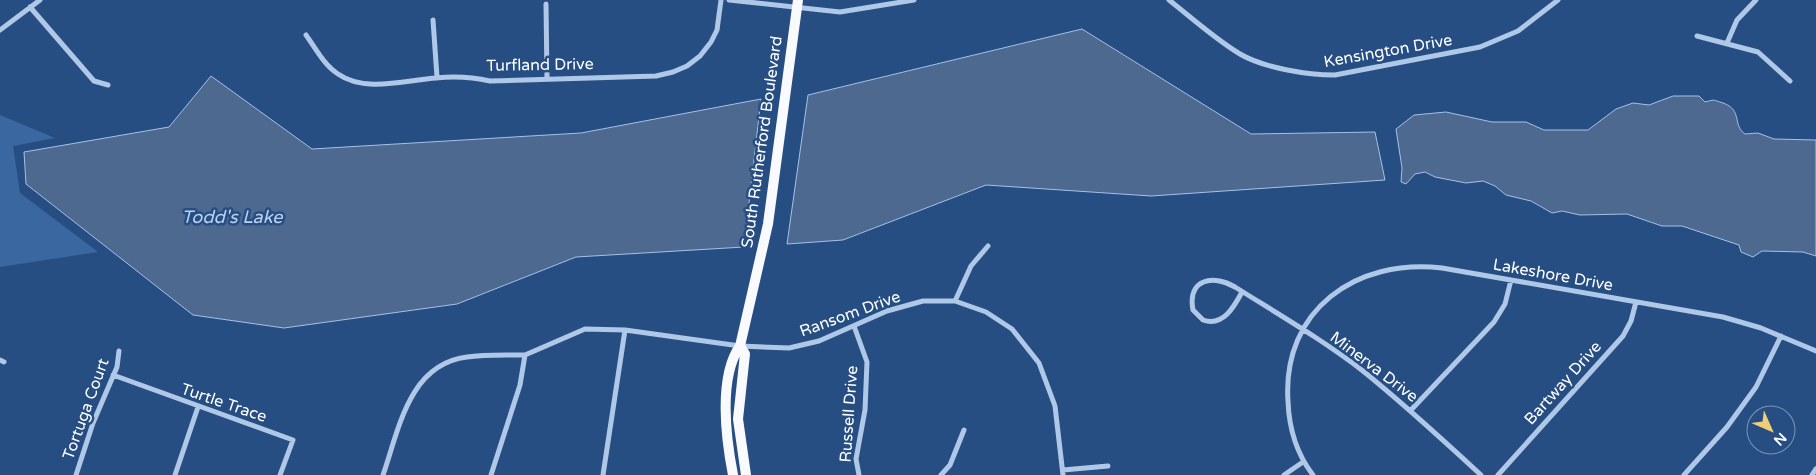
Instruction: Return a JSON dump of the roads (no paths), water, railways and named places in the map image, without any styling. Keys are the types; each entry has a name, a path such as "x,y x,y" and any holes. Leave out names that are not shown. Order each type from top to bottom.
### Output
{"highway":[{"name":"South Rutherford Boulevard","path":"733,475 727,441 726,401 733,356 740,346 768,224 797,4"},
{"name":"South Rutherford Boulevard","path":"740,346 745,354 738,419 746,475"}],"street":[{"path":"0,30 40,0"},
{"name":"Turfland Drive","path":"306,35 326,65 339,75 354,82 380,84 436,78 471,77 490,82 656,76 687,66 700,56 711,42 717,30 721,0"},
{"path":"729,0 797,4 840,12 914,0"},
{"name":"Kensington Drive","path":"1169,0 1246,57 1268,65 1326,75 1480,48 1518,31 1558,0"},
{"path":"1727,43 1736,20 1756,0"},
{"path":"546,4 548,79"},
{"path":"30,7 94,81 108,85"},
{"path":"433,20 436,78"},
{"path":"1698,36 1727,43 1762,55 1790,81"},
{"path":"956,301 971,266 988,246"},
{"name":"Lakeshore Drive","path":"1313,475 1303,462 1289,425 1286,378 1296,342 1302,330 1322,305 1345,285 1387,268 1429,267 1723,317 1781,336 1816,351"},
{"name":"Minerva Drive","path":"1242,292 1230,312 1217,320 1203,320 1193,310 1194,291 1206,281 1221,280 1242,292 1361,370 1411,410 1481,475"},
{"path":"1411,410 1494,322 1505,304 1511,280"},
{"name":"Ransom Drive","path":"525,355 585,330 608,328 740,346 789,348 819,341 887,312 923,302 956,301 986,312 1012,329 1039,363 1055,406 1063,472"},
{"name":"Bartway Drive","path":"1498,475 1623,336 1628,328 1636,302"},
{"name":"Russell Drive","path":"854,326 867,362 865,410 856,459 859,475"},
{"path":"603,475 625,330"},
{"path":"1684,475 1727,427 1756,387 1781,336"},
{"name":"Tortuga Court","path":"76,475 93,423 113,375 119,351"},
{"path":"383,475 415,389 430,372 448,362 467,356 525,355 520,385 491,475"},
{"name":"Turtle Trace","path":"113,375 293,440 280,475"},
{"path":"175,475 198,407"},
{"path":"941,475 950,465 964,430"},
{"path":"1284,475 1303,462"},
{"path":"1063,472 1108,466"},
{"path":"1812,475 1816,469"}],"water":[{"path":"1082,29 1251,134 1375,132 1385,180 1151,196 986,185 843,240 787,244 808,95"},
{"name":"Todd's Lake","path":"211,76 312,149 581,133 761,99 744,247 576,257 457,304 284,328 193,315 26,184 24,152 169,127"},
{"path":"1673,96 1699,96 1705,102 1714,100 1729,106 1745,134 1758,133 1774,139 1816,140 1816,256 1803,252 1762,251 1753,257 1741,252 1739,245 1682,226 1662,226 1627,214 1580,215 1562,211 1552,213 1531,201 1506,195 1495,186 1483,181 1466,183 1435,177 1425,172 1415,174 1406,184 1401,182 1402,168 1396,129 1414,115 1446,112 1492,122 1526,122 1544,130 1588,130 1616,109 1633,103 1649,105"}]}
